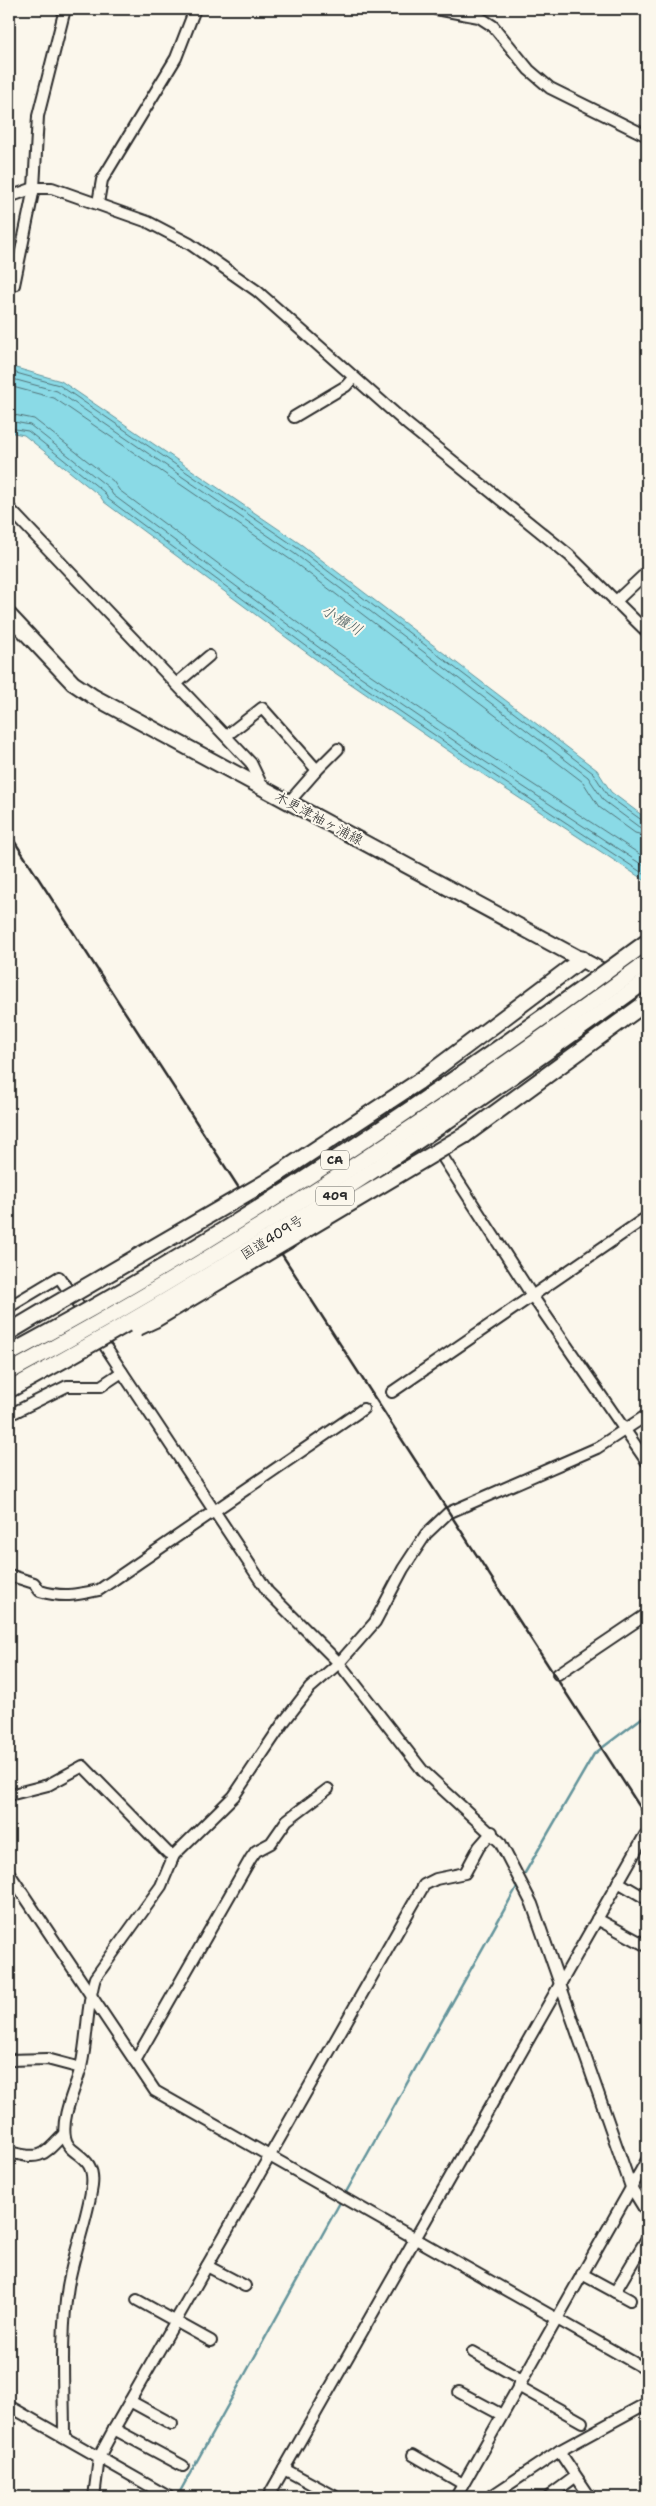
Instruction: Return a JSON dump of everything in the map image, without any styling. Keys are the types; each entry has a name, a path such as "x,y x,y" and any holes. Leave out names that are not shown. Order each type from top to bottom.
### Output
{"highway":[{"name":"CA","path":"9,1354 169,1264 291,1189 483,1060 647,942"},
{"path":"9,1332 266,1182 418,1082 582,959"},
{"name":"CA","path":"9,1372 177,1278 251,1233 492,1073 647,962"},
{"name":"国道409号","path":"9,1390 76,1354 261,1244 504,1083 647,980"},
{"path":"76,1354 154,1320 465,1135 647,1002"}],"main road":[{"name":"木更津袖ヶ浦線","path":"9,615 73,683 94,697 582,959 647,996"}],"street":[{"path":"14,285 34,188 38,116 66,9"},
{"path":"98,203 102,180 176,58 195,9"},
{"path":"436,9 479,17 493,26 529,70 550,88 647,136"},
{"path":"9,197 34,188 52,188 148,222 190,244 257,291 353,378 569,555 647,632"},
{"path":"294,417 346,386 353,378"},
{"path":"9,508 251,763 263,788"},
{"path":"616,602 647,572"},
{"path":"176,684 209,656"},
{"path":"226,736 262,708 317,770"},
{"path":"289,802 338,749"},
{"path":"444,1159 533,1297 647,1462"},
{"path":"392,1392 647,1217"},
{"path":"9,1307 59,1276 268,1592 340,1663 423,1771 492,1832 500,1842 532,1904 631,2186 647,2213"},
{"path":"9,1415 67,1386 101,1386 122,1372"},
{"path":"9,1575 34,1583 40,1591 49,1594 68,1596 99,1590 363,1409"},
{"path":"64,2436 63,2323 76,2248 92,2186 91,2170 87,2159 66,2143 64,2134 70,2099 81,2068 90,1993 95,1978 161,1886 174,1855 234,1796 283,1723 310,1688 340,1663 375,1622 403,1569 426,1534 438,1520 448,1513 597,1448 647,1414"},
{"path":"558,1674 647,1614"},
{"path":"9,1795 48,1785 83,1766 168,1853 174,1855"},
{"path":"135,2061 251,1858 256,1851 271,1843 287,1820 328,1789"},
{"path":"94,2497 99,2457 114,2429 424,1885 436,1879 465,1873 479,1847 492,1832"},
{"path":"268,2497 645,1835"},
{"path":"9,1873 155,2091 647,2370"},
{"path":"618,1882 647,1899"},
{"path":"597,1918 647,1946"},
{"path":"9,2060 47,2059 81,2068"},
{"path":"9,2152 35,2158 42,2155 64,2134"},
{"path":"456,2497 647,2160"},
{"path":"615,2292 647,2238"},
{"path":"207,2266 245,2286"},
{"path":"582,2274 630,2300"},
{"path":"137,2300 212,2341"},
{"path":"473,2352 582,2422"},
{"path":"459,2392 502,2415"},
{"path":"130,2401 172,2424"},
{"path":"490,2497 559,2452 647,2403"},
{"path":"9,2406 169,2497"},
{"path":"114,2429 183,2466"},
{"path":"559,2452 590,2497"},
{"path":"412,2455 463,2484"},
{"path":"284,2469 334,2496"},
{"path":"548,2497 576,2477"}],"water":[{"name":"小櫃川","path":"9,366 61,381 302,545 597,770 611,792 647,819 647,882 472,767 322,664 104,502 100,496 24,435 9,432"}],"waterway":[{"path":"522,1878 594,1754 647,1714"},
{"path":"345,2194 518,1885"},
{"path":"177,2497 342,2199"}],"railway":[{"path":"9,833 647,1818"}]}
